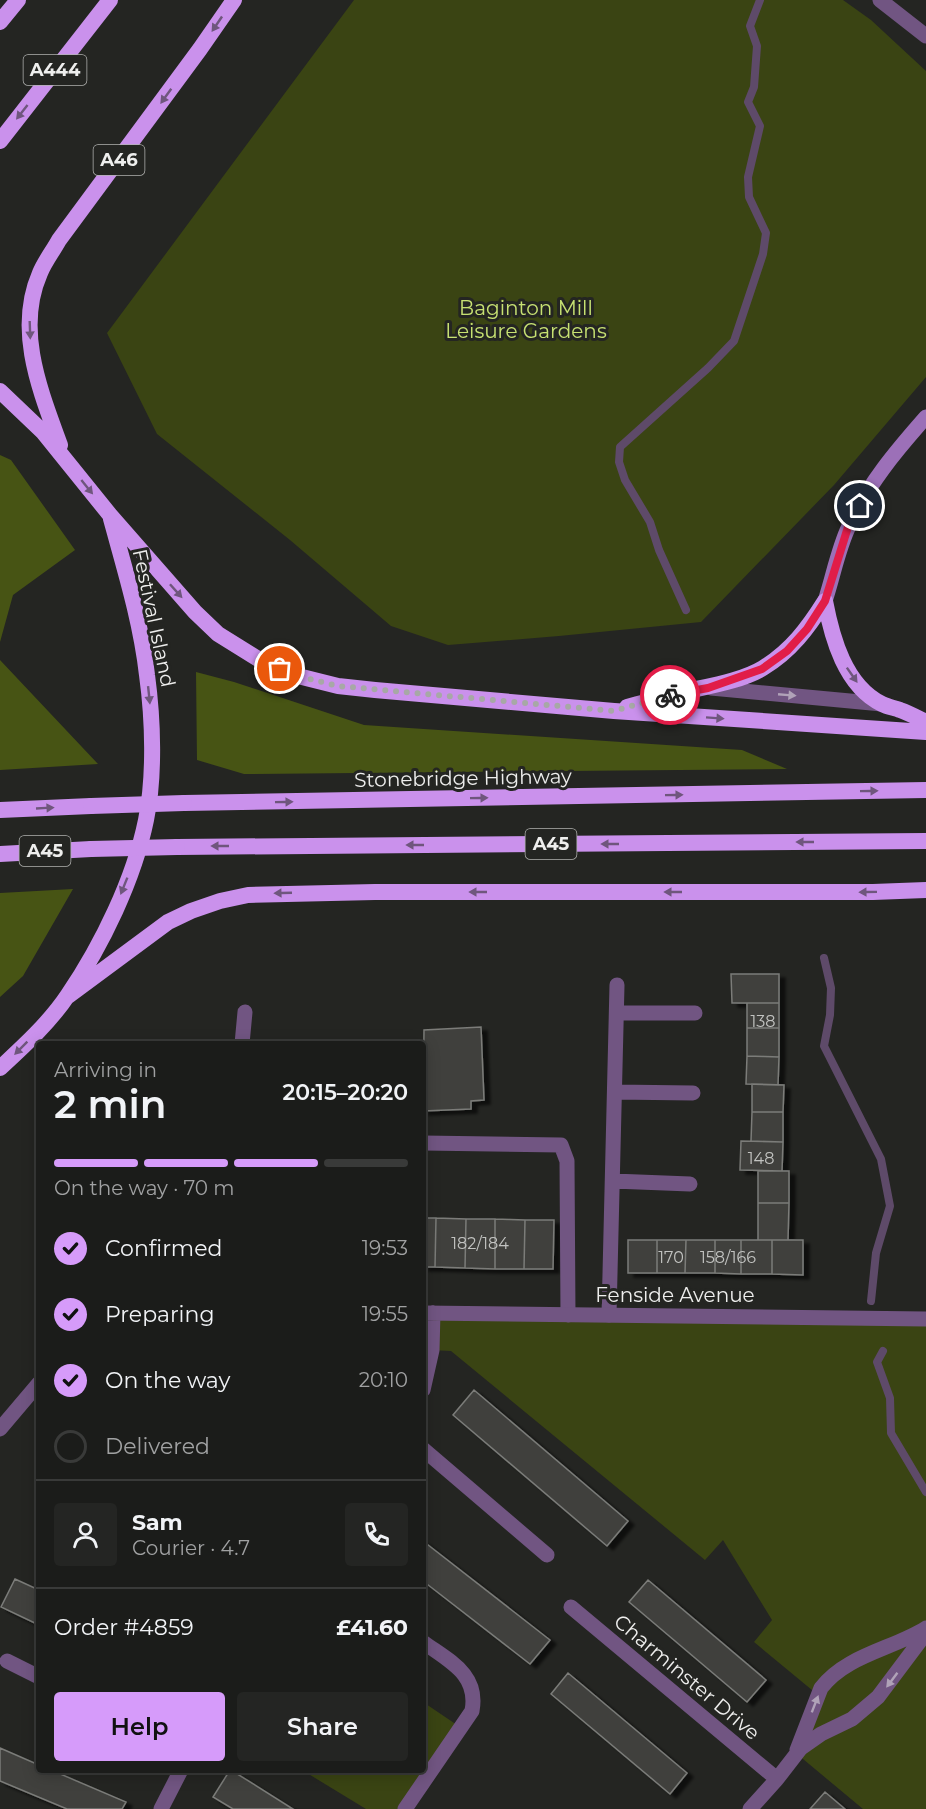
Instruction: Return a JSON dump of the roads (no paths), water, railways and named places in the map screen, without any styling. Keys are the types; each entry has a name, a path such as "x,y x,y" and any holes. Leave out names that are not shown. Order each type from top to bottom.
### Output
{"highway":[{"path":"0,22 18,0"},
{"name":"A444","path":"0,141 110,0"},
{"name":"A46","path":"65,460 32,361 30,319 32,299 40,273 59,240 234,0"},
{"name":"Festival Island","path":"0,392 43,432 110,515 130,590 147,673 152,745 147,808 138,850 103,935 68,996 0,1068"},
{"path":"110,515 195,612 218,633 263,662 298,676 338,686 375,690 614,711 926,732"},
{"path":"614,711 677,693 708,688 762,669 787,651 807,629 825,601"},
{"path":"825,601 831,634 845,666 860,687 882,704 926,722"},
{"name":"Stonebridge Highway","path":"0,810 184,803 926,790"},
{"name":"A45","path":"0,854 177,847 926,842"},
{"path":"68,996 168,922 220,901 248,895 363,892 873,892 926,890"}],"main road":[{"path":"825,601 848,527 871,485 885,464 926,417"}],"street":[{"path":"880,0 926,36"},
{"path":"708,688 882,704"},
{"path":"609,1315 617,985"},
{"path":"242,1041 245,1012"},
{"path":"617,1012 696,1013"},
{"path":"615,1092 693,1093"},
{"path":"426,1143 561,1145 567,1161 567,1315"},
{"path":"613,1181 690,1184"},
{"path":"426,1377 432,1350 428,1313"},
{"name":"Fenside Avenue","path":"428,1313 926,1319"},
{"path":"0,1429 36,1387"},
{"path":"426,1452 547,1555"},
{"name":"Charminster Drive","path":"571,1607 777,1779"},
{"path":"793,1758 821,1688 826,1681 860,1659 926,1630"},
{"path":"750,1809 809,1741 852,1719 878,1697 926,1630"},
{"path":"406,1809 472,1711 475,1698 471,1683 460,1669 426,1644"},
{"path":"7,1661 36,1676"},
{"path":"161,1809 179,1773"}],"waterway":[{"path":"686,610 659,550 650,522 625,480 619,462 620,447 708,368 734,341 763,254 766,233 749,197 748,177 760,126 748,102 754,87 757,46 750,26 760,0"},
{"path":"824,958 831,988 830,1015 824,1046 881,1159 890,1206 876,1253 871,1301"},
{"path":"883,1351 877,1362 890,1398 891,1433 926,1492"}],"park label":[{"name":"Baginton Mill Leisure Gardens","path":"526,320"}]}
